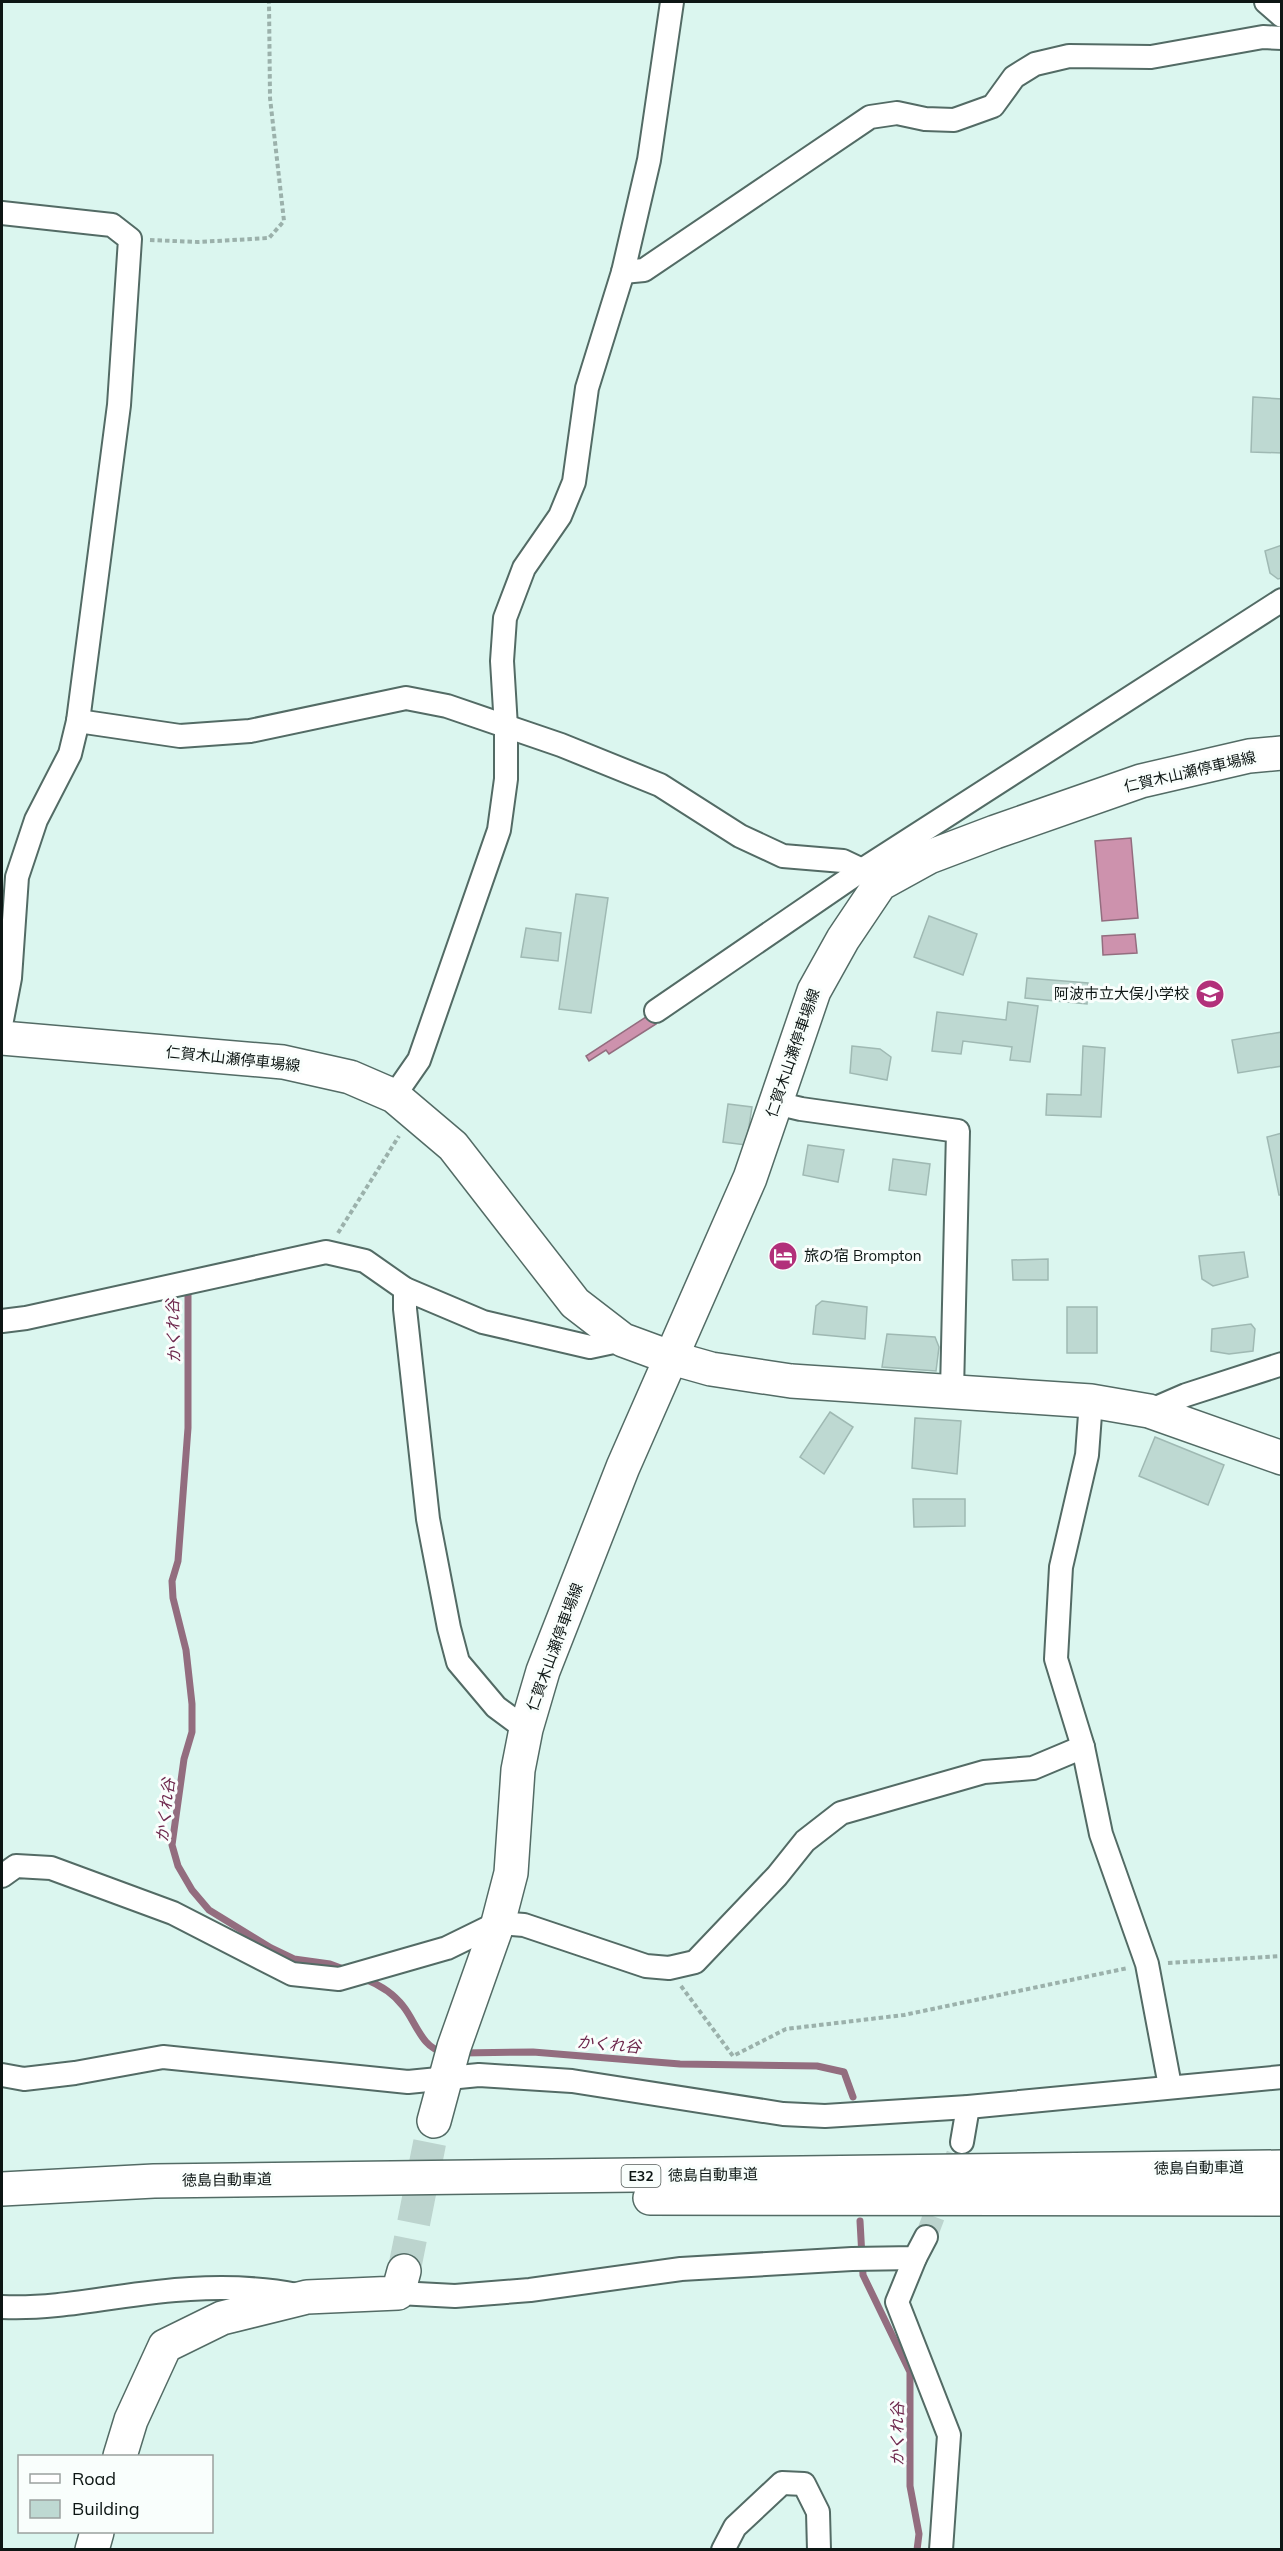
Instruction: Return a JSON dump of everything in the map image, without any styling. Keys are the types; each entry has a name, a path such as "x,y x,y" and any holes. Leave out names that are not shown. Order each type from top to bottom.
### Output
{"main road":[{"name":"仁賀木山瀬停車場線","path":"434,2121 450,2062 498,1923 511,1873 518,1770 526,1729 543,1671 610,1499 750,1178 814,991 843,939 871,877 1141,781 1249,756 1281,753"},
{"name":"仁賀木山瀬停車場線","path":"2,1038 283,1062 350,1077 404,1104 453,1146 575,1303 623,1340 672,1358"},
{"path":"672,1358 711,1369 790,1381 1091,1401 1149,1411 1281,1458"},
{"name":"徳島自動車道","path":"2,2189 154,2181 1281,2167"},
{"name":"徳島自動車道","path":"2,2194 791,2199 1281,2199"},
{"path":"121,2455 131,2420 165,2346 222,2318 307,2297 401,2282"},
{"path":"92,2550 97,2533"}],"street":[{"path":"404,1104 499,830 506,779 502,661 505,618 524,568 560,516 574,482 587,388 623,272 649,160 672,2"},
{"path":"1266,2 1281,16"},
{"path":"623,272 644,270 870,117 897,114 925,119 954,120 993,106 1014,77 1035,64 1070,56 1151,57 1263,37 1281,38"},
{"path":"2,213 112,225 130,239 119,405 78,721 70,754 36,820 17,877 10,978 2,1020"},
{"path":"656,1011 871,877 1281,600"},
{"path":"78,721 180,736 250,731 406,699 447,706 660,785 740,836 783,856 843,861 871,877"},
{"path":"776,1103 801,1109 958,1131 952,1391"},
{"path":"2,1321 26,1318 326,1252 365,1261 405,1289 483,1322 590,1347 623,1340"},
{"path":"405,1289 405,1309 428,1519 449,1628 458,1662 496,1707 526,1729"},
{"path":"1149,1411 1185,1395 1281,1364"},
{"path":"1091,1401 1087,1455 1060,1567 1056,1659 1083,1747 1101,1834 1147,1964 1170,2086"},
{"path":"2,1875 16,1866 51,1868 173,1913 292,1974 339,1980 447,1948 498,1923 524,1925 646,1966 669,1968 695,1962 777,1876 805,1841 841,1813 984,1772 1033,1768 1083,1747"},
{"path":"2,2075 24,2079 75,2073 163,2056 408,2082 450,2062 479,2075 572,2081 783,2114 825,2116 968,2107 1281,2077"},
{"path":"962,2142 968,2107"},
{"path":"926,2237 897,2302 949,2435 941,2550"},
{"path":"401,2282 455,2296 530,2290 681,2269 852,2259 915,2258"},
{"path":"2,2307 29,2308 190,2289 270,2290 307,2297"},
{"path":"723,2550 735,2527 782,2483 804,2484 818,2512 819,2550"}],"path":[{"path":"130,239 198,242 269,238 284,221 270,98 269,2"},
{"path":"326,1252 404,1104"},
{"path":"669,1968 733,2055 786,2029 904,2015 1147,1964 1281,1956"}],"shaded area":[{"path":"1131,838 1138,918 1102,921 1095,841"},
{"path":"1135,934 1137,953 1103,955 1102,936"},
{"path":"649,1015 656,1024 609,1054 606,1050 589,1061 586,1056"}],"building":[{"path":"1253,397 1282,399 1282,453 1251,452"},
{"path":"1282,545 1282,578 1278,579 1270,573 1265,551"},
{"path":"576,894 608,898 591,1013 559,1009"},
{"path":"929,916 977,934 963,975 914,957"},
{"path":"526,928 561,933 558,961 521,957"},
{"path":"1027,978 1088,983 1087,1004 1025,998"},
{"path":"1008,1002 1038,1006 1030,1062 1010,1060 1012,1047 963,1041 961,1054 932,1051 937,1012 1006,1020"},
{"path":"1282,1032 1282,1066 1238,1073 1232,1040"},
{"path":"852,1046 880,1049 891,1057 887,1080 850,1073"},
{"path":"1083,1046 1105,1048 1101,1117 1046,1115 1047,1094 1081,1095"},
{"path":"728,1104 752,1107 746,1145 723,1142"},
{"path":"1282,1133 1282,1195 1279,1195 1267,1137"},
{"path":"808,1145 844,1150 838,1182 803,1175"},
{"path":"893,1159 930,1164 926,1195 889,1190"},
{"path":"1244,1252 1248,1277 1213,1286 1202,1279 1199,1256"},
{"path":"1048,1259 1048,1280 1013,1280 1012,1260"},
{"path":"822,1301 867,1307 865,1339 813,1334 816,1306"},
{"path":"1067,1307 1097,1307 1097,1353 1067,1353"},
{"path":"1251,1324 1255,1329 1253,1351 1229,1354 1211,1351 1212,1329"},
{"path":"887,1334 935,1337 939,1347 936,1371 882,1367"},
{"path":"830,1412 853,1427 824,1474 800,1457"},
{"path":"915,1418 961,1421 957,1474 912,1468"},
{"path":"1155,1437 1224,1465 1208,1505 1139,1476"},
{"path":"913,1499 965,1499 965,1526 914,1527"}],"waterway":[{"name":"かくれ谷","path":"182,1293 188,1292 188,1428 178,1561 172,1581 173,1598 186,1650 192,1704 192,1732 184,1759 172,1845 178,1866 192,1890 209,1910 271,1948 294,1959 330,1964 346,1970"},
{"name":"かくれ谷","path":"365,1979 395,1997 408,2012 420,2034 430,2046 444,2052"},
{"name":"かくれ谷","path":"461,2053 533,2052 680,2064 817,2066 844,2072 853,2097"},
{"name":"かくれ谷","path":"860,2221 863,2275 910,2372 910,2486 919,2534 917,2550"}],"tunnel":[{"path":"404,2271 434,2121"},
{"path":"926,2237 962,2142"}],"place":[{"name":"阿波市立大俣小学校","path":"1210,994"},
{"name":"旅の宿 Brompton","path":"783,1256"}]}
